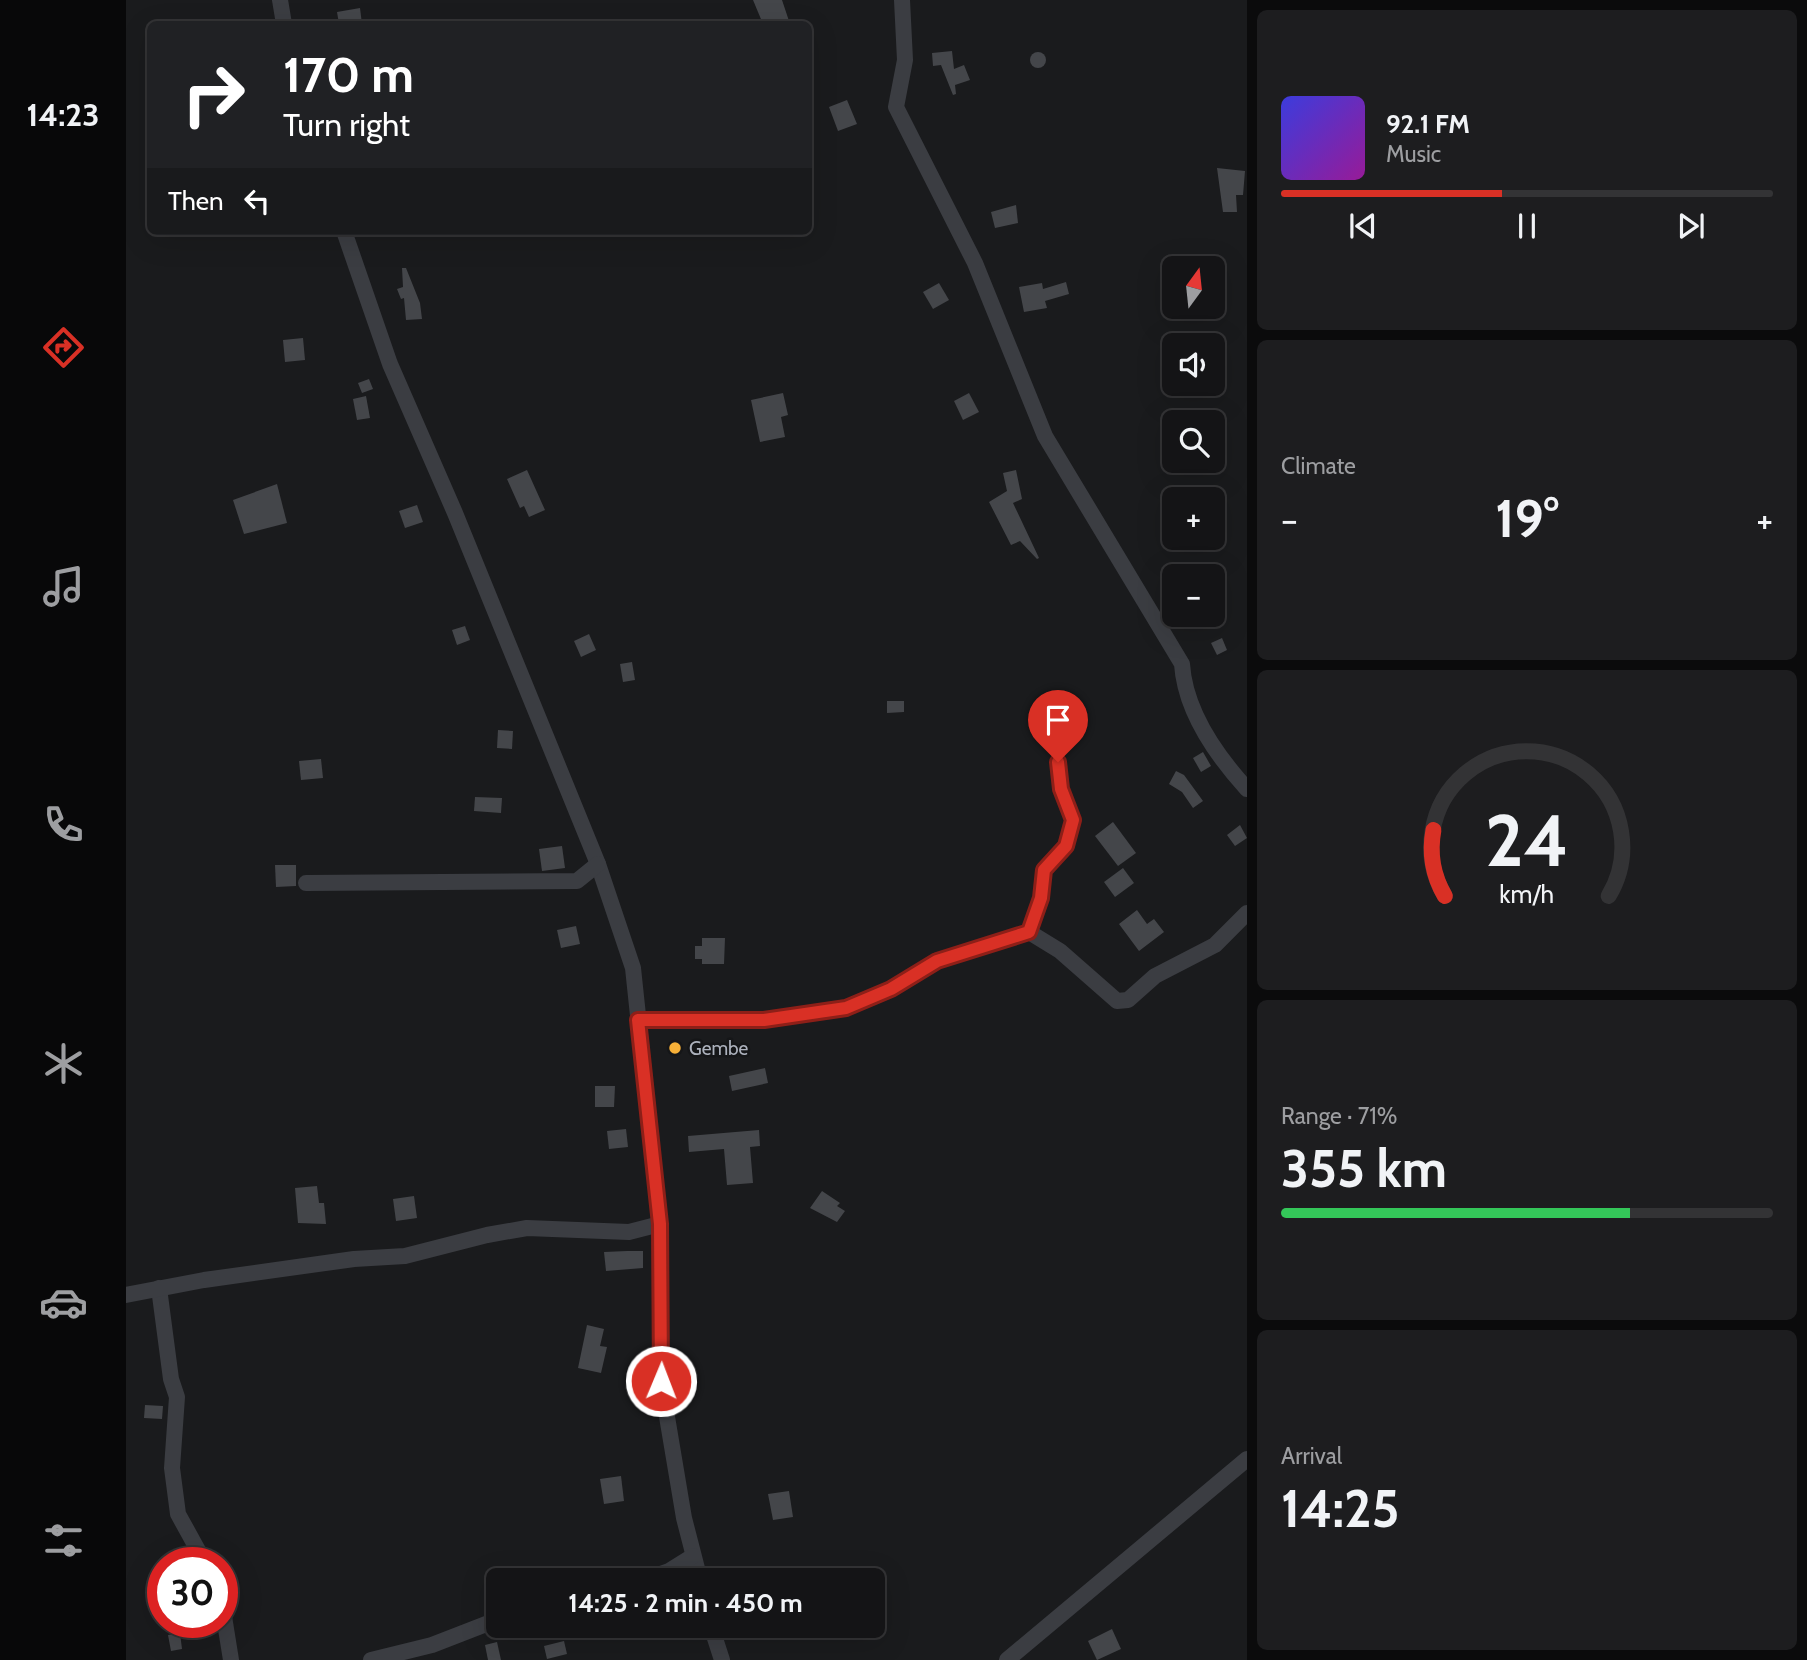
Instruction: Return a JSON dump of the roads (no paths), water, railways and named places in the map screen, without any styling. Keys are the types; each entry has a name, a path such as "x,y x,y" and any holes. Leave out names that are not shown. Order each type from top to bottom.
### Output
{"street":[{"path":"281,0 284,21"},
{"path":"902,0 905,60 896,107 975,262 1045,436 1182,664 1188,700 1218,753 1247,789"},
{"path":"345,235 390,364 455,513 598,864 633,968 660,1224 661,1381 684,1518 696,1568"},
{"path":"1029,932 1041,898 1044,870 1066,846 1073,820 1061,789 1058,762"},
{"path":"306,883 577,881 598,864"},
{"path":"638,1020 764,1020 846,1008 891,989 937,961 1029,932 1060,951 1117,1001 1128,1000 1155,976 1215,945 1247,914"},
{"path":"126,1295 354,1259 405,1256 487,1235 527,1228 629,1232 660,1224"},
{"path":"159,1288 171,1379 177,1397 172,1468 178,1514 196,1547"},
{"path":"1007,1660 1247,1460"},
{"path":"674,1568 694,1556"},
{"path":"372,1660 432,1645 486,1624"},
{"path":"227,1638 231,1660"},
{"path":"715,1638 722,1660"}],"place":[{"name":"Gembe","path":"675,1048"}]}
